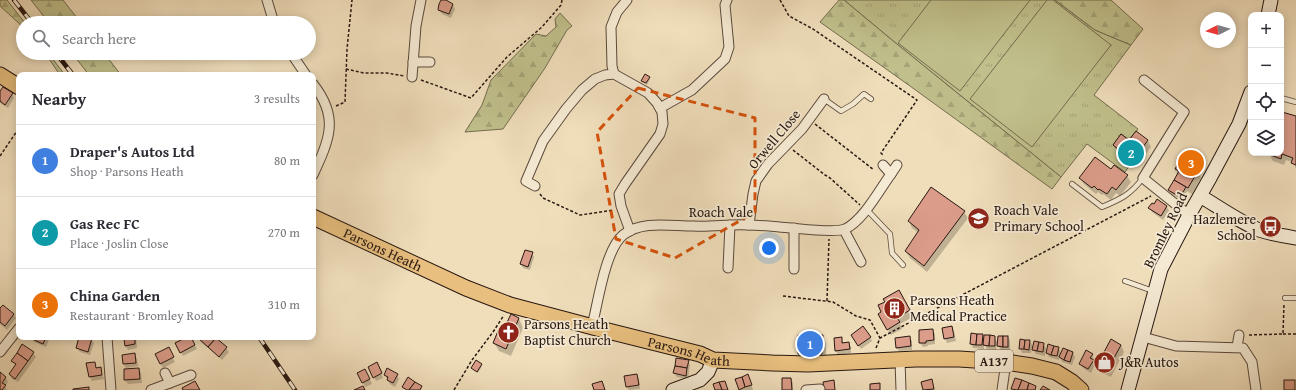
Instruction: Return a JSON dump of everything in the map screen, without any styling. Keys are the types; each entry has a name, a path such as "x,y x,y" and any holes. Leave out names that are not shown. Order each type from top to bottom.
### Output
{"main road":[{"path":"0,75 16,85"},
{"name":"Parsons Heath","path":"316,218 466,288 510,305 700,354 713,360 772,364 872,360 959,359 1006,362 1056,372 1072,382 1081,390"}],"street":[{"path":"267,0 272,16"},
{"path":"412,77 416,26 421,0"},
{"path":"614,74 612,66 611,27 617,12 627,0"},
{"path":"660,108 692,90 725,59 729,47 725,5 727,0"},
{"path":"1269,12 1271,0"},
{"path":"295,60 304,72"},
{"path":"413,62 430,62"},
{"path":"535,186 526,181 544,141 566,109 582,90 595,79 605,75 614,74 648,93 660,108 662,112 663,124 660,134 619,194 622,209 630,231 622,236 611,252 604,274 592,326"},
{"path":"1144,80 1184,112 1143,178 1189,215"},
{"path":"316,87 322,94 328,110 330,123 329,134 316,169"},
{"name":"Orwell Close","path":"749,225 756,181 768,164 802,129 824,99"},
{"name":"Bromley Road","path":"1128,390 1161,269 1239,124 1248,100"},
{"path":"883,165 889,176"},
{"path":"861,262 844,230 859,220 897,165"},
{"path":"1200,196 1260,230 1296,238"},
{"path":"728,268 730,225"},
{"name":"Roach Vale","path":"630,231 637,227 730,225 844,230"},
{"path":"794,228 794,269"},
{"path":"0,352 16,332"},
{"path":"1237,347 1239,335"},
{"path":"1142,337 1176,346 1243,348 1252,362 1256,390"},
{"path":"107,340 111,390"},
{"path":"673,390 700,380 708,372 713,360"},
{"path":"900,360 901,390"},
{"path":"1002,390 1006,362"},
{"path":"165,373 170,384"},
{"path":"151,390 191,375"},
{"path":"806,390 820,389"}],"lane":[{"path":"824,99 841,111 853,104 864,94 871,99"},
{"path":"1284,99 1296,102"},
{"path":"1072,184 1102,207 1123,198 1135,188 1143,178"},
{"path":"865,211 870,213 890,234 892,253 904,265"},
{"path":"1125,281 1154,292"},
{"path":"1285,298 1296,298"}],"path":[{"path":"328,110 345,102 346,68 352,0"},
{"path":"346,68 364,73 412,77 471,98 507,57 542,27 561,5 562,0"},
{"path":"780,0 789,16 813,29 917,100 881,153 886,158 883,165"},
{"path":"809,120 889,176"},
{"path":"0,156 16,132"},
{"path":"787,145 830,178 865,211"},
{"path":"535,186 543,198 580,214 622,209"},
{"path":"872,360 880,338 1159,192"},
{"path":"828,301 829,230"},
{"path":"783,296 833,302 856,316 870,320 880,338"},
{"path":"1283,334 1285,298"},
{"path":"454,390 472,360 493,332 510,305"},
{"path":"1239,335 1296,334"}],"highlighted area":[{"path":"638,88 755,118 755,212 675,258 616,239 597,132"}],"green space":[{"path":"0,0 7,0 20,16 16,16 16,21 0,6"},
{"path":"31,0 63,0 76,16 44,16"},
{"path":"839,0 844,0 1061,177 1052,189 820,22"},
{"path":"844,0 1055,0 1095,30 1131,45 1094,95 1138,129 1129,140 1121,134 1113,145 1133,161 1125,172 1087,144 1061,177"},
{"path":"931,0 1030,0 960,91 898,43"},
{"path":"1047,0 1053,0 1111,45 1032,147 970,99"},
{"path":"1055,0 1111,0 1143,29 1131,45 1095,30"},
{"path":"560,13 572,26 567,30 545,68 503,129 465,132 482,105 491,80 536,34 546,36 556,27 555,19"},
{"path":"50,60 53,60 63,72 58,72"},
{"path":"77,60 109,60 119,72 87,72"}],"building":[{"path":"441,0 446,0 453,4 449,14 438,10"},
{"path":"645,74 650,77 646,83 641,81"},
{"path":"3,87 13,93 5,105 0,101 0,91"},
{"path":"1284,113 1296,116 1296,165 1291,163 1293,158 1284,155"},
{"path":"1136,131 1148,140 1133,161 1113,145 1121,134 1129,140"},
{"path":"1183,155 1201,165 1198,171 1180,160"},
{"path":"1273,156 1282,156 1281,159"},
{"path":"1095,157 1111,169 1114,165 1128,175 1116,190 1112,187 1107,194 1099,189 1098,190 1094,186 1092,188 1079,178"},
{"path":"1180,160 1198,171 1188,188 1174,180 1179,171 1175,169"},
{"path":"1174,180 1186,187 1180,197 1168,190"},
{"path":"931,187 965,211 924,266 905,251 919,230 908,221"},
{"path":"1157,199 1167,206 1161,216 1148,208 1152,203 1154,204"},
{"path":"525,250 533,252 528,267 520,264"},
{"name":"Parsons Heath Medical Practice","path":"899,290 910,310 897,318 900,322 887,330 878,314 881,312 878,305 885,302 883,299"},
{"path":"3,305 14,314 5,326 0,322 0,308"},
{"name":"Parsons Heath Baptist Church","path":"511,314 519,318 506,349 493,343 498,331 502,333"},
{"path":"863,326 871,337 858,346 851,335"},
{"path":"952,326 954,337 944,339 942,328"},
{"path":"933,329 934,340 926,341 926,343 919,343 919,330"},
{"path":"971,333 977,334 976,345 970,344"},
{"path":"977,334 983,334 982,345 976,345"},
{"path":"798,335 823,335 822,354 798,354"},
{"path":"984,335 990,335 989,346 983,345"},
{"path":"990,335 995,336 995,346 989,346"},
{"path":"910,336 911,346 896,348 895,338"},
{"path":"998,336 1003,336 1003,347 997,346"},
{"path":"1003,336 1008,336 1008,347 1003,347"},
{"path":"842,337 842,343 849,342 850,349 835,351 834,338"},
{"path":"1020,339 1025,340 1024,349 1019,349"},
{"path":"1111,339 1121,345 1114,358 1104,352"},
{"path":"34,340 45,340 43,344"},
{"path":"78,340 91,340 88,352 76,348"},
{"path":"124,340 135,340 135,344 125,346"},
{"path":"181,340 192,340 195,345 180,353 175,343"},
{"path":"200,340 214,340 208,347"},
{"path":"214,340 218,340 227,347 219,357 208,347"},
{"path":"1025,340 1030,340 1029,350 1024,349"},
{"path":"1034,341 1039,342 1037,351 1032,350"},
{"path":"1039,342 1044,343 1043,352 1037,351"},
{"path":"22,344 34,352 28,361 17,353"},
{"path":"1048,344 1054,346 1051,355 1046,353"},
{"path":"1054,346 1059,347 1057,356 1051,355"},
{"path":"169,347 174,357 160,364 155,354"},
{"path":"1063,348 1068,350 1064,360 1059,357"},
{"path":"1068,350 1073,352 1070,362 1064,360"},
{"path":"1086,350 1093,354 1090,358 1094,360 1088,369 1079,364"},
{"name":"J&R Autos","path":"1104,352 1114,358 1107,371 1097,366"},
{"path":"17,353 28,361 15,379 9,374 16,364 11,361"},
{"path":"135,353 136,363 123,364 122,355"},
{"path":"676,358 689,360 687,368 675,366"},
{"path":"476,360 482,364 477,372 471,368"},
{"path":"95,362 96,368 101,367 102,375 89,377 86,363"},
{"path":"377,362 382,373 373,378 368,367"},
{"path":"675,366 687,368 686,376 673,373"},
{"path":"139,368 140,379 124,380 124,369"},
{"path":"387,368 398,374 393,383 387,380 388,377 384,375"},
{"path":"365,369 370,379 362,383 357,373"},
{"path":"0,372 6,377 2,383 6,385 2,390 0,390"},
{"path":"637,374 639,385 626,387 624,376"},
{"path":"748,374 752,385 745,387 742,377"},
{"path":"408,377 415,382 409,390 407,390 402,387"},
{"path":"742,377 745,387 739,390 735,379"},
{"path":"782,378 791,378 792,390 782,390"},
{"path":"1015,378 1022,380 1018,390 1011,389"},
{"path":"932,379 934,389 923,390 921,382"},
{"path":"834,380 835,390 824,390 823,382"},
{"path":"1022,380 1029,383 1027,390 1018,390"},
{"path":"1284,380 1295,380 1295,390 1284,390"},
{"path":"195,381 200,390 183,390 182,388"},
{"path":"602,381 605,390 594,390 592,384"},
{"path":"725,381 728,390 722,390 719,382"},
{"path":"415,382 422,386 420,390 409,390"},
{"path":"719,382 722,390 715,390 713,384"},
{"path":"880,383 880,390 870,390 870,384"},
{"path":"1029,383 1036,386 1035,390 1027,390"},
{"path":"363,386 365,390 354,390"},
{"path":"1043,386 1050,390 1040,390"},
{"path":"89,387 89,390 73,390 73,389"}],"railway":[{"path":"14,0 27,16"},
{"path":"61,60 71,72"},
{"path":"261,340 295,390"}],"place":[{"name":"Gas Rec FC","path":"1131,153"},
{"name":"China Garden","path":"1191,163"},
{"name":"Roach Vale Primary School","path":"979,218"},
{"name":"Hazlemere School","path":"1271,227"},
{"name":"Parsons Heath Medical Practice","path":"894,308"},
{"name":"Parsons Heath Baptist Church","path":"508,332"},
{"name":"Draper's Autos Ltd","path":"810,344"},
{"name":"J&R Autos","path":"1105,362"}]}
